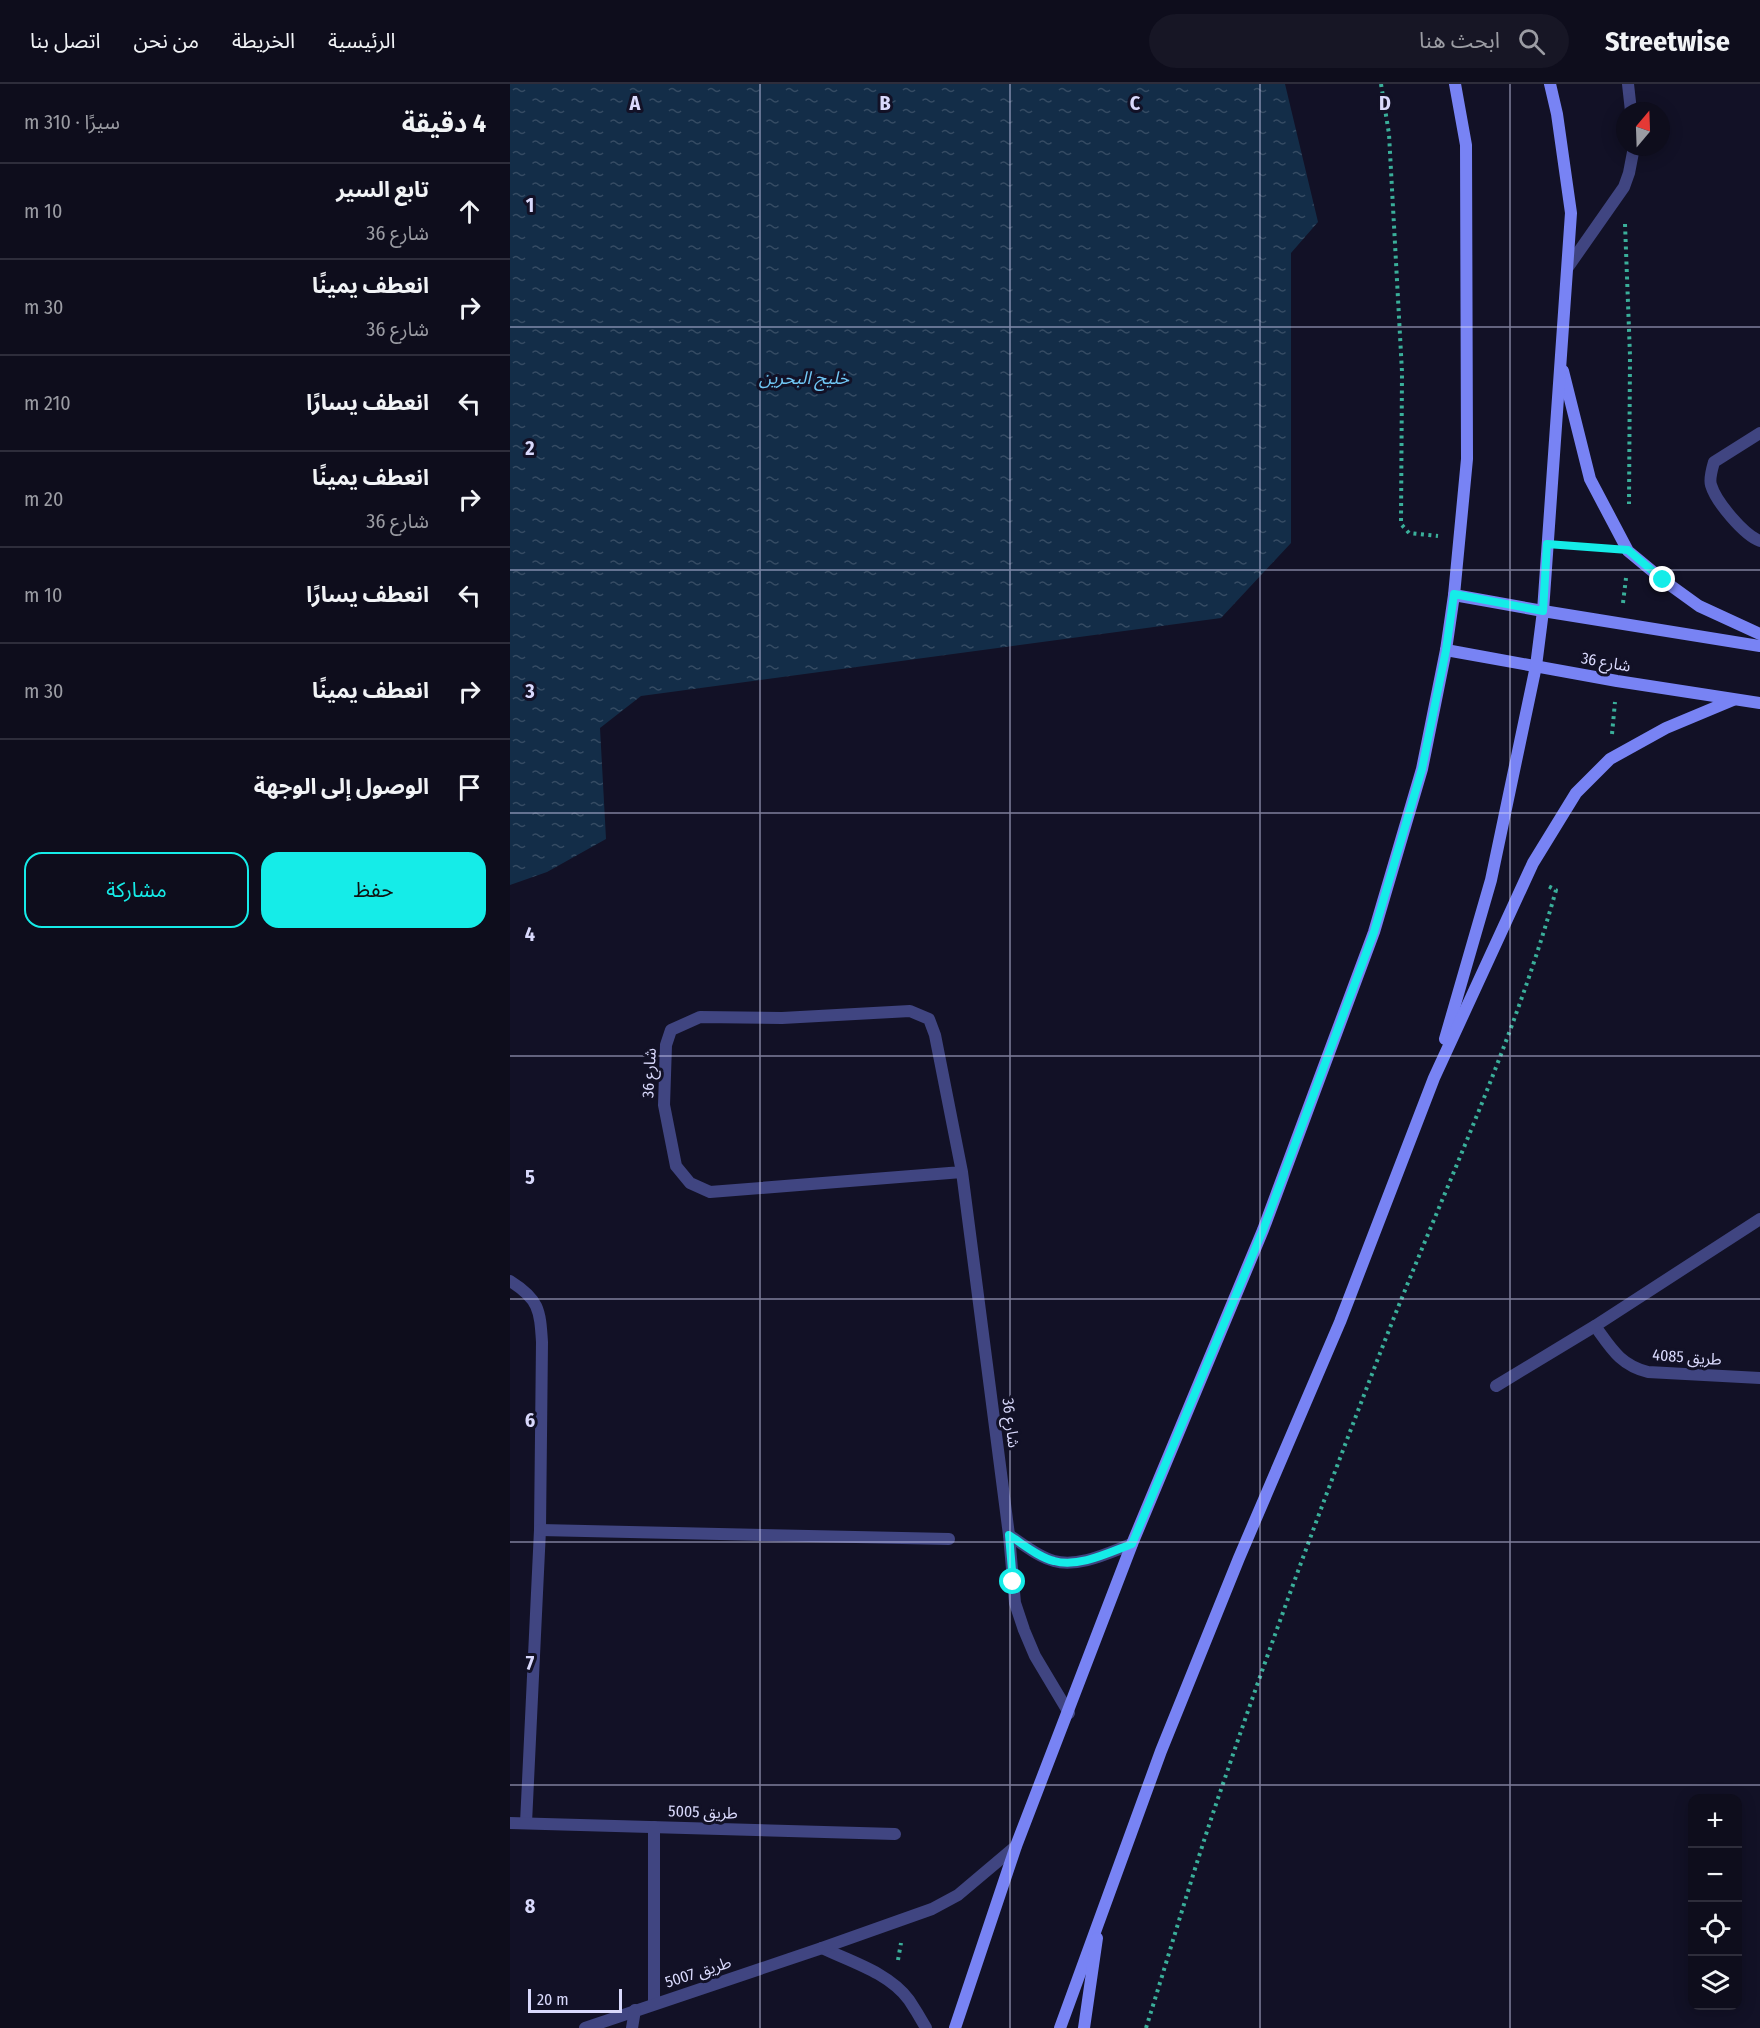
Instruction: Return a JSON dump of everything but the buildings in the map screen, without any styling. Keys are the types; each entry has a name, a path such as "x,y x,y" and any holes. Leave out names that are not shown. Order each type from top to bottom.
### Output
{"street":[{"path":"955,2028 1016,1846 1132,1544 1263,1230 1374,932 1422,769 1446,650 1454,594 1467,459 1466,145 1455,84"},
{"path":"1434,1078 1491,880 1536,666 1543,611 1571,213 1557,114 1550,84"},
{"path":"1628,84 1631,102"},
{"path":"1568,267 1624,187 1632,156"},
{"path":"1560,361 1590,479 1628,550 1663,580 1700,606 1760,634"},
{"path":"1760,433 1714,462 1710,484 1721,504 1752,538 1760,541"},
{"path":"1454,594 1543,611 1760,646"},
{"name":"شارع 36","path":"1446,650 1617,681 1760,703"},
{"path":"1060,2028 1161,1751 1239,1558 1340,1322 1434,1078 1533,863 1576,793 1610,759 1666,728 1733,700"},
{"name":"شارع 36","path":"962,1172 710,1192 690,1183 676,1166 664,1105 666,1045 671,1030 700,1017 782,1018 910,1011 929,1019 935,1035 962,1172 1016,1603 1035,1656 1069,1713"},
{"path":"1496,1386 1595,1326 1760,1219"},
{"path":"510,1281 527,1292 541,1315 542,1342 540,1530 526,1823"},
{"name":"طريق 4085","path":"1595,1326 1617,1356 1635,1369 1648,1372 1760,1378"},
{"path":"540,1530 949,1539"},
{"path":"1009,1535 1055,1562 1074,1562 1132,1544"},
{"name":"طريق 5005","path":"510,1823 896,1834"},
{"path":"654,1827 654,2003"},
{"name":"طريق 5007","path":"585,2028 932,1909 958,1895 1016,1846"},
{"path":"1084,2028 1101,1913"},
{"path":"822,1948 894,1984 908,1999 926,2028"},
{"path":"632,2028 635,2010"}],"path":[{"path":"1381,84 1389,134 1402,372 1401,524 1409,533 1460,537"},
{"path":"1624,187 1630,356 1629,507"},
{"path":"1547,544 1628,550 1622,624"},
{"path":"1610,759 1617,681"},
{"path":"1146,2028 1224,1781 1277,1629 1377,1361 1506,1042 1532,971 1556,890 1542,884"},
{"path":"894,1984 905,1919"}],"water":[{"name":"خليج البحرين","path":"510,84 1285,84 1318,222 1291,253 1291,543 1221,618 641,696 600,728 606,839 547,872 510,885"}],"route":[{"path":"1013,1582 1009,1535 1055,1562 1074,1562 1132,1544 1263,1230 1374,932 1422,769 1446,650 1454,594 1543,611 1547,544 1628,550 1663,580"}]}
